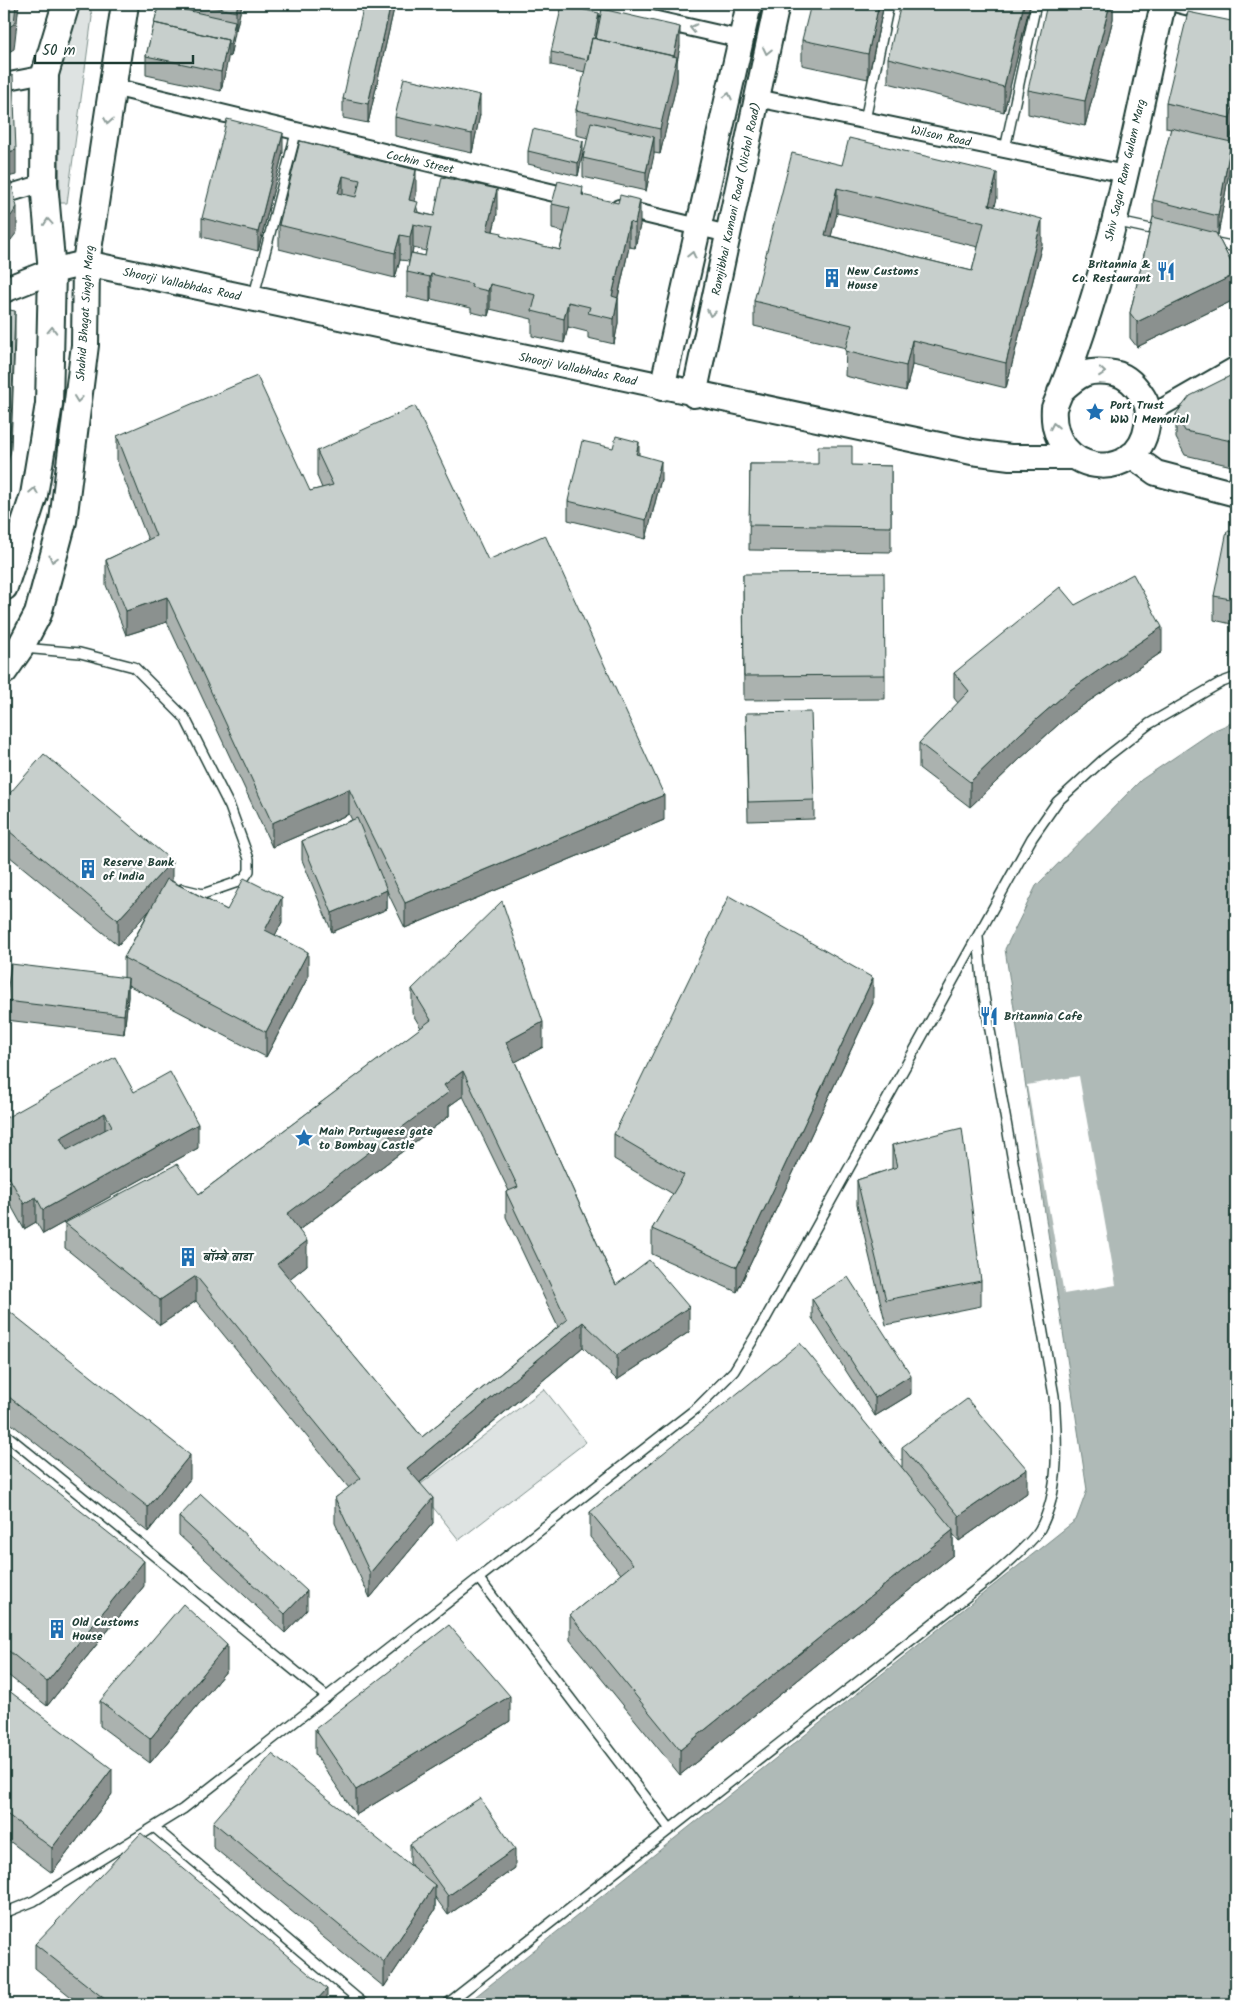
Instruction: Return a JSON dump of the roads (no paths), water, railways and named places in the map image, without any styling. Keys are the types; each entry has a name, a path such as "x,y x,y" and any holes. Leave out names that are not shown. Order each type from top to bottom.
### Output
{"main road":[{"path":"5,583 34,496 49,404 52,271 44,183 45,74 66,4"},
{"name":"Shahid Bhagat Singh Marg","path":"4,672 20,648 38,614 63,521 85,345 86,263 126,4"}],"street":[{"path":"586,4 741,39"},
{"path":"662,388 749,4"},
{"name":"Ramjibhai Kamani Road (Nichol Road)","path":"694,394 778,4"},
{"name":"Shiv Sagar Ram Gulam Marg","path":"1060,392 1087,314 1114,221 1163,4"},
{"path":"1178,4 1236,19"},
{"path":"4,82 45,74"},
{"name":"Cochin Street","path":"113,87 296,133 728,234"},
{"name":"Wilson Road","path":"757,98 1125,174"},
{"path":"4,195 44,183"},
{"path":"4,290 52,271 86,263"},
{"name":"Shoorji Vallabhdas Road","path":"86,263 662,388 972,452 1010,456 1072,457"},
{"path":"1149,416 1236,365"},
{"path":"1092,371 1120,374 1135,384 1146,402 1149,416 1145,437 1131,455 1124,460 1104,466 1088,464 1072,457 1058,440 1052,422 1054,408 1060,392 1076,377 1092,371"},
{"path":"1131,455 1156,473 1236,494"}],"lane":[{"path":"865,120 889,4"},
{"path":"1005,149 1036,4"},
{"path":"253,299 296,133"},
{"path":"1114,221 1170,233"},
{"path":"1198,239 1236,247"},
{"path":"20,648 80,653 134,667 185,718 230,807 249,859 249,871 245,877 235,883 203,894 184,891 177,886"},
{"path":"4,1913 34,1901 183,1809 698,1407 734,1371 762,1325 1032,838 1057,802 1104,759 1149,724 1220,684 1236,678"},
{"path":"447,2004 993,1576 1040,1530 1054,1488 1057,1442 1054,1396 983,990 978,936"},
{"path":"4,1433 327,1697"},
{"path":"478,1579 670,1828"},
{"path":"155,1828 364,2004"}],"place":[{"name":"Britannia & Co. Restaurant","path":"1166,271"},
{"name":"New Customs House","path":"832,278"},
{"name":"Port Trust WW I Memorial","path":"1095,412"},
{"name":"Reserve Bank of India","path":"88,869"},
{"name":"Britannia Cafe","path":"989,1016"},
{"name":"Main Portuguese gate to Bombay Castle","path":"304,1138"},
{"name":"बॉम्बे वाडा","path":"188,1257"},
{"name":"Old Customs House","path":"57,1629"}]}
